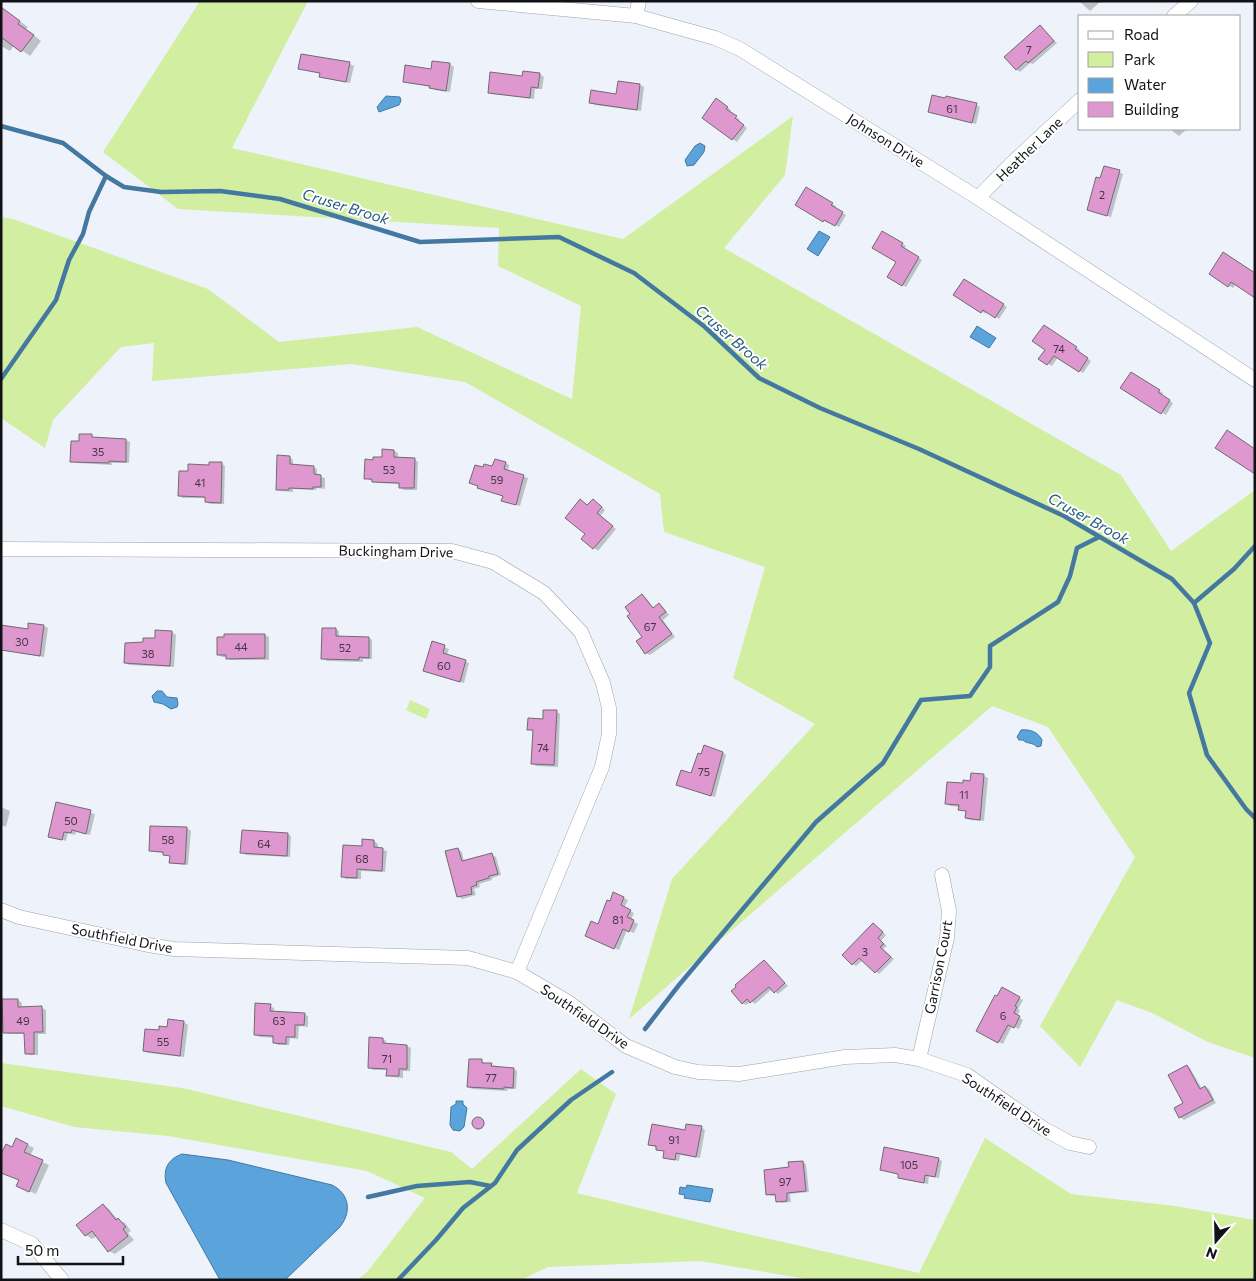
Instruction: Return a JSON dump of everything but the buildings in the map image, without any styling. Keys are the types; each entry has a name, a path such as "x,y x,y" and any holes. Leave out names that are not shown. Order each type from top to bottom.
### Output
{"street":[{"name":"Johnson Drive","path":"478,1 636,16 715,38 740,49 978,198 1255,380"},
{"path":"636,16 640,1"},
{"path":"1175,15 1191,1"},
{"name":"Heather Lane","path":"978,198 1011,164 1078,102"},
{"name":"Buckingham Drive","path":"1,549 452,550 493,562 544,593 581,632 603,683 609,708 609,734 602,767 517,972"},
{"name":"Garrison Court","path":"919,1059 947,938 949,911 942,874"},
{"name":"Southfield Drive","path":"1,910 28,919 174,949 468,958 517,972 568,1002 626,1046 683,1068 698,1072 739,1074 845,1057 895,1055 919,1059 967,1075 1044,1129 1070,1143 1089,1147"},
{"path":"1,1230 32,1244 62,1280"}],"green space":[{"path":"200,1 308,1 232,148 623,239 793,116 785,175 724,248 1121,475 1171,551 1255,490 1255,1058 1208,1042 1152,1013 1117,1000 1080,1067 1040,1026 1135,857 1048,727 992,706 629,1019 672,879 815,724 733,678 765,567 664,532 660,494 465,382 352,364 152,381 154,343 121,347 53,420 45,448 1,418 1,217 13,219 208,289 279,342 417,327 572,399 581,306 498,266 499,228 178,209 103,152"},
{"path":"410,700 430,709 426,719 406,710"},
{"path":"1,1063 182,1088 451,1152 472,1169 581,1069 616,1094 577,1193 919,1273 985,1138 1071,1194 1175,1206 1255,1220 1255,1280 812,1280 700,1261 548,1267 521,1280 357,1280 367,1272 425,1198 367,1171 168,1136 74,1127 1,1106"}],"water":[{"path":"386,96 400,97 401,101 399,105 379,112 377,107"},
{"path":"700,143 705,146 704,152 694,165 687,166 685,160 695,146"},
{"path":"819,231 830,237 818,256 807,249"},
{"path":"977,326 996,338 989,348 970,337"},
{"path":"157,691 162,691 167,697 177,698 177,707 171,709 163,704 154,702 152,696"},
{"path":"1021,730 1036,733 1042,740 1041,746 1037,747 1034,744 1019,740 1017,737"},
{"path":"456,1101 463,1101 467,1108 464,1127 460,1131 453,1130 450,1125 451,1107 456,1104"},
{"path":"182,1154 228,1160 332,1185 343,1193 346,1199 346,1216 339,1228 285,1280 220,1280 166,1183 165,1173 168,1165 173,1159"},
{"path":"687,1185 713,1189 710,1202 684,1198 685,1195 679,1194 680,1187 686,1188"}],"waterway":[{"name":"Cruser Brook","path":"1,126 63,143 106,176 124,187 161,192 220,191 280,199 420,242 559,237 634,273 705,327 759,378 820,408 919,449 1064,516 1172,579 1194,603 1210,643 1189,693 1207,755 1246,809 1255,818"},
{"path":"1,379 56,300 69,260 83,234 89,212 106,176"},
{"path":"645,1029 679,985 816,822 883,763 921,700 970,696 990,667 990,646 1058,602 1070,576 1077,548 1099,537"},
{"path":"1194,603 1234,569 1255,546"},
{"path":"398,1280 463,1208 495,1183 517,1150 571,1100 612,1072"},
{"path":"368,1197 417,1186 470,1182 490,1186"}]}
